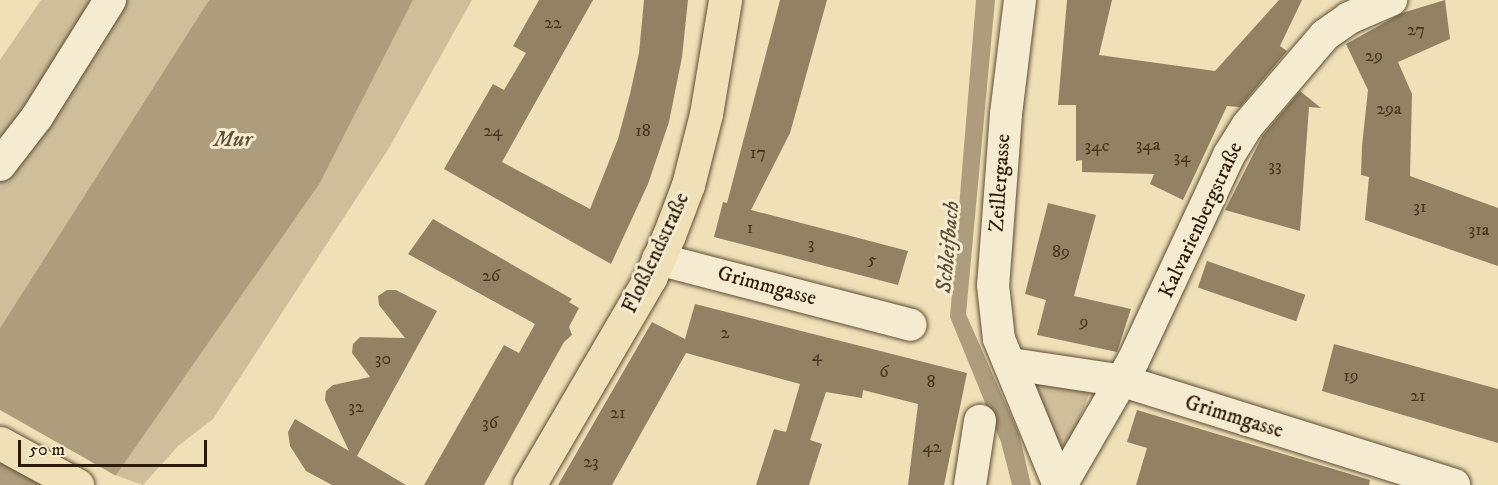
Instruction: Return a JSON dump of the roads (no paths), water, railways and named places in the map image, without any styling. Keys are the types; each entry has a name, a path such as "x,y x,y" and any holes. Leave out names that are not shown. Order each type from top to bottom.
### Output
{"main road":[{"name":"Floßlendstraße","path":"529,485 658,259 688,185 706,114 725,0"},
{"path":"0,443 77,485"}],"street":[{"path":"0,165 37,117 110,0"},
{"name":"Zeillergasse","path":"1011,364 999,339 993,285 1006,114 1020,0"},
{"name":"Kalvarienbergstraße","path":"1060,485 1123,381 1197,229 1229,155 1247,126 1318,41 1349,18 1391,0"},
{"name":"Grimmgasse","path":"658,259 911,325"},
{"name":"Grimmgasse","path":"1011,364 1123,381 1454,485"},
{"name":"Kalvarienbergstraße","path":"1011,364 1060,485"},
{"path":"970,485 980,421"}],"water":[{"name":"Mur","path":"209,0 413,0 320,183 109,485 0,485 0,328"},
{"path":"976,0 995,0 966,314 1019,434 1031,485 1012,485 1001,442 950,317"}],"water label":[{"name":"Schleifbach","path":"948,247"}]}
